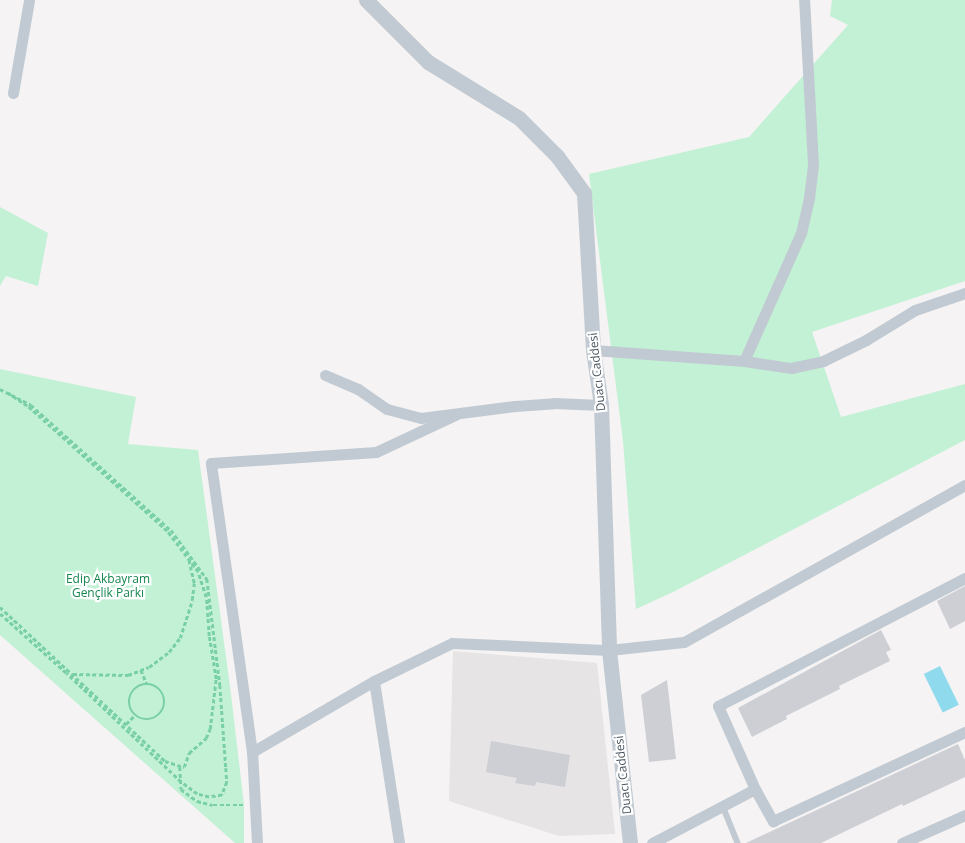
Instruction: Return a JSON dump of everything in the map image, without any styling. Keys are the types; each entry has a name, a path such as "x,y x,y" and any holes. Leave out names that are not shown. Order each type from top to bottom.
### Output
{"street":[{"path":"13,93 29,0"},
{"name":"Duacı Caddesi","path":"366,0 428,62 519,118 556,156 584,193 593,350 601,405 609,650 630,843"},
{"path":"744,361 801,233 809,198 813,164 804,0"},
{"path":"593,350 744,361 791,368 823,361 866,340 915,310 965,293"},
{"path":"324,375 358,389 387,409 421,418 554,403 601,405"},
{"path":"257,843 252,752 211,463 376,452 457,414"},
{"path":"252,752 374,681 452,643 609,650 684,642 965,484"},
{"path":"965,578 718,706 755,789 773,821 965,732"},
{"path":"374,681 399,843"},
{"path":"652,843 755,789"},
{"path":"902,843 965,815"}],"lane":[{"path":"723,806 738,843"}],"path":[{"path":"0,389 27,406 166,531 198,572 206,597 209,636 216,679 210,730 202,743 193,747 189,752 187,763 180,767 165,762 0,607"},
{"path":"0,389 31,405 171,530 207,579 220,685 227,782 222,795 209,797 196,794 180,782 66,673 0,614"},
{"path":"73,674 128,675 149,667 169,652 180,638 192,600 194,583 189,560"},
{"path":"141,670 147,684"},
{"path":"147,684 158,687 164,694 164,709 152,719 145,720 135,715 129,705 130,696 134,689 147,684"},
{"path":"126,724 135,715"},
{"path":"180,767 181,789 197,801 213,805 254,804"}],"shaded area":[{"path":"453,651 597,663 615,834 559,836 449,801"}],"green space":[{"path":"832,0 965,0 965,281 812,332 841,417 965,384 965,440 673,592 636,609 623,441 589,174 749,137 848,25 830,16"},
{"path":"0,207 48,233 38,286 6,276 0,286"},
{"name":"Edip Akbayram Gençlik Parkı","path":"0,369 136,397 128,444 198,450 244,805 244,843 235,843 0,635"}],"water":[{"path":"940,666 959,705 943,713 924,674"}],"building":[{"path":"965,586 965,621 950,629 937,601"},
{"path":"881,630 891,650 886,652 890,661 839,686 840,689 786,716 787,719 752,737 738,708"},
{"path":"667,680 676,759 649,762 641,695"},
{"path":"491,741 570,755 565,787 536,782 535,786 515,783 517,778 486,772"},
{"path":"958,744 965,760 965,777 903,806 902,804 821,843 746,843"}]}
